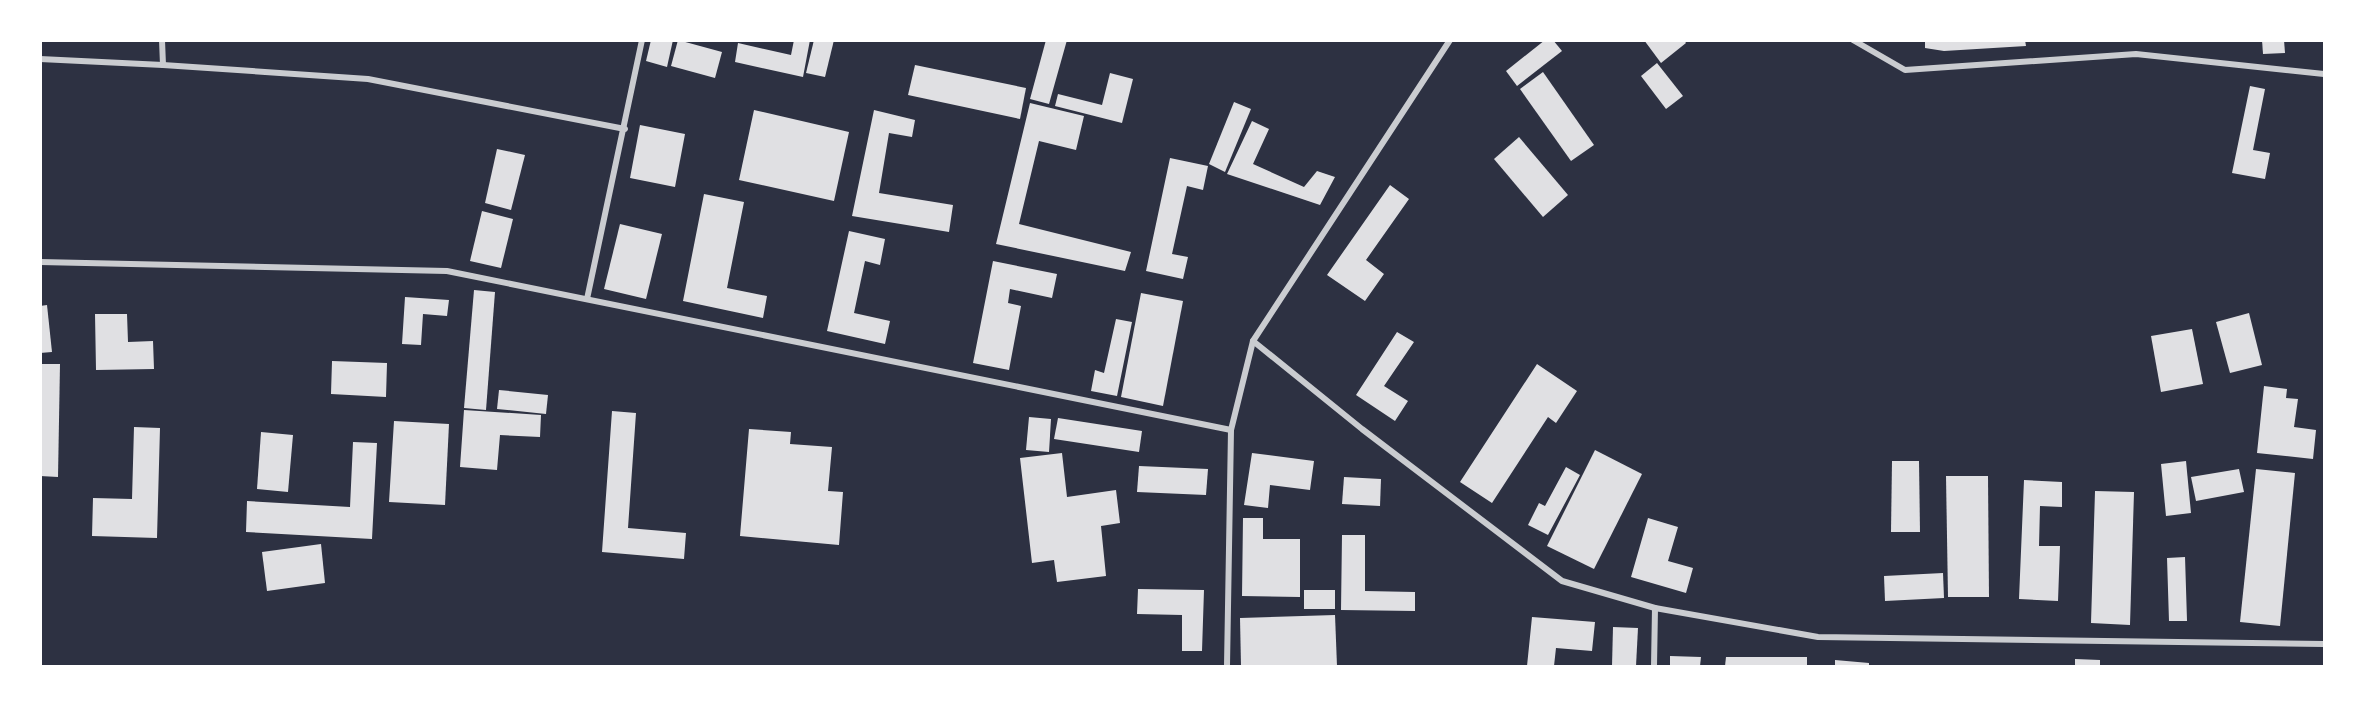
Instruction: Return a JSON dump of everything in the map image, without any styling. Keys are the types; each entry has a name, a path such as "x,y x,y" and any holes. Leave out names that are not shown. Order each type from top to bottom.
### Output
{"street":[{"path":"162,40 163,64"},
{"path":"587,299 625,129 642,40"},
{"path":"1227,666 1232,430 1253,341 1450,40"},
{"path":"1852,40 1905,70 2136,54 2325,74"},
{"path":"40,59 163,64 368,79 625,129"},
{"path":"40,262 447,272 1232,430"},
{"path":"1253,341 1362,429 1562,581 1655,608 1818,637 2325,644"},
{"path":"1654,666 1655,608"}],"building":[{"path":"651,40 673,40 667,67 646,61"},
{"path":"678,40 722,52 715,78 671,66"},
{"path":"794,40 810,40 803,77 735,62 738,43 791,55"},
{"path":"814,40 834,40 825,77 806,73"},
{"path":"1046,40 1067,40 1049,104 1030,99"},
{"path":"1545,40 1553,40 1562,51 1517,86 1506,71"},
{"path":"1644,40 1684,40 1686,43 1661,63"},
{"path":"1925,40 2025,40 2026,46 1944,51 1925,48"},
{"path":"2262,40 2284,40 2285,53 2263,54"},
{"path":"1657,63 1683,96 1666,109 1641,76"},
{"path":"915,65 1026,88 1020,119 908,95"},
{"path":"1543,72 1594,145 1571,161 1520,89"},
{"path":"1110,73 1133,79 1122,123 1055,106 1058,94 1102,105"},
{"path":"2250,86 2265,89 2253,150 2270,153 2265,179 2232,173"},
{"path":"1234,102 1251,109 1225,172 1209,164"},
{"path":"1030,103 1084,116 1076,150 1039,141 1019,224 1131,252 1125,271 996,244"},
{"path":"754,110 849,132 834,201 739,180"},
{"path":"874,110 915,120 912,137 889,133 879,193 953,205 949,232 852,216"},
{"path":"1252,121 1269,129 1253,164 1304,187 1317,171 1335,177 1320,205 1227,174"},
{"path":"640,125 685,134 675,187 630,178"},
{"path":"1519,137 1568,195 1543,217 1494,159"},
{"path":"497,149 525,155 511,210 485,203"},
{"path":"1170,158 1208,166 1203,190 1187,186 1172,254 1188,257 1183,279 1146,271"},
{"path":"1390,185 1409,199 1366,260 1384,274 1365,301 1327,275"},
{"path":"704,194 744,202 727,288 767,296 763,318 683,301"},
{"path":"482,211 513,219 501,268 470,261"},
{"path":"620,224 662,234 646,299 604,289"},
{"path":"849,231 885,239 880,265 865,261 854,313 890,321 885,344 827,331"},
{"path":"993,261 1057,274 1052,298 1010,289 1008,303 1021,306 1009,370 973,363"},
{"path":"474,290 495,292 486,410 464,408"},
{"path":"1141,293 1183,301 1163,406 1121,397"},
{"path":"405,297 449,300 447,316 423,314 421,345 402,344"},
{"path":"47,305 52,352 40,353 40,306"},
{"path":"2249,313 2262,365 2230,373 2216,322"},
{"path":"95,314 127,314 128,342 153,341 154,369 96,370"},
{"path":"1116,319 1132,322 1117,396 1091,391 1095,370 1104,373"},
{"path":"2192,329 2203,384 2161,392 2151,336"},
{"path":"1397,332 1414,342 1384,386 1408,401 1395,421 1356,395"},
{"path":"332,361 387,363 386,397 331,394"},
{"path":"40,364 60,364 58,477 40,476"},
{"path":"1537,364 1577,391 1556,423 1548,417 1492,503 1460,482"},
{"path":"2264,386 2287,389 2286,398 2298,399 2294,427 2316,430 2313,459 2257,453"},
{"path":"499,390 548,395 546,414 497,409"},
{"path":"464,410 541,415 540,437 500,435 497,470 460,467"},
{"path":"612,411 636,413 628,528 686,533 684,559 602,552"},
{"path":"1029,417 1051,419 1049,452 1026,450"},
{"path":"1058,418 1142,431 1139,452 1054,439"},
{"path":"394,421 449,424 445,505 389,502"},
{"path":"134,427 160,428 157,538 92,536 93,498 132,499"},
{"path":"749,429 791,432 790,444 832,447 828,491 843,492 839,545 740,536"},
{"path":"261,432 293,435 288,492 257,489"},
{"path":"353,442 377,443 372,539 246,532 247,501 350,507"},
{"path":"1595,450 1642,474 1594,569 1547,546"},
{"path":"1062,453 1067,497 1116,490 1120,523 1101,526 1106,576 1057,582 1054,560 1032,563 1020,458"},
{"path":"1252,453 1314,461 1310,490 1270,485 1268,508 1244,505"},
{"path":"1892,461 1919,461 1920,532 1891,532"},
{"path":"2186,461 2191,513 2166,516 2161,464"},
{"path":"1139,466 1208,469 1206,495 1137,492"},
{"path":"1566,467 1580,475 1548,535 1528,525 1539,503 1545,506"},
{"path":"2239,469 2244,492 2196,501 2191,477"},
{"path":"2256,469 2295,473 2280,626 2240,622"},
{"path":"1946,476 1988,476 1989,597 1948,597"},
{"path":"1344,477 1381,479 1380,506 1342,504"},
{"path":"2024,480 2062,482 2062,507 2040,506 2039,546 2060,546 2058,601 2019,599"},
{"path":"2095,491 2134,492 2130,625 2091,623"},
{"path":"1243,518 1263,518 1263,539 1300,539 1300,597 1242,596"},
{"path":"1648,518 1678,527 1668,561 1693,568 1686,593 1631,577"},
{"path":"1342,535 1365,535 1365,591 1415,592 1415,611 1341,610"},
{"path":"321,544 325,583 267,591 262,552"},
{"path":"2185,557 2187,621 2169,621 2167,558"},
{"path":"1943,573 1944,598 1885,601 1884,576"},
{"path":"1138,589 1204,590 1202,651 1182,651 1182,615 1137,614"},
{"path":"1304,590 1335,590 1335,609 1304,609"},
{"path":"1335,615 1337,666 1241,666 1240,618"},
{"path":"1532,617 1595,622 1592,651 1556,648 1554,666 1527,666"},
{"path":"1613,627 1638,628 1636,666 1612,666"},
{"path":"1670,656 1701,657 1700,666 1670,666"},
{"path":"1726,657 1807,657 1807,666 1725,666"},
{"path":"2075,659 2100,660 2100,666 2075,666"},
{"path":"1835,660 1869,663 1869,666 1835,666"}]}
